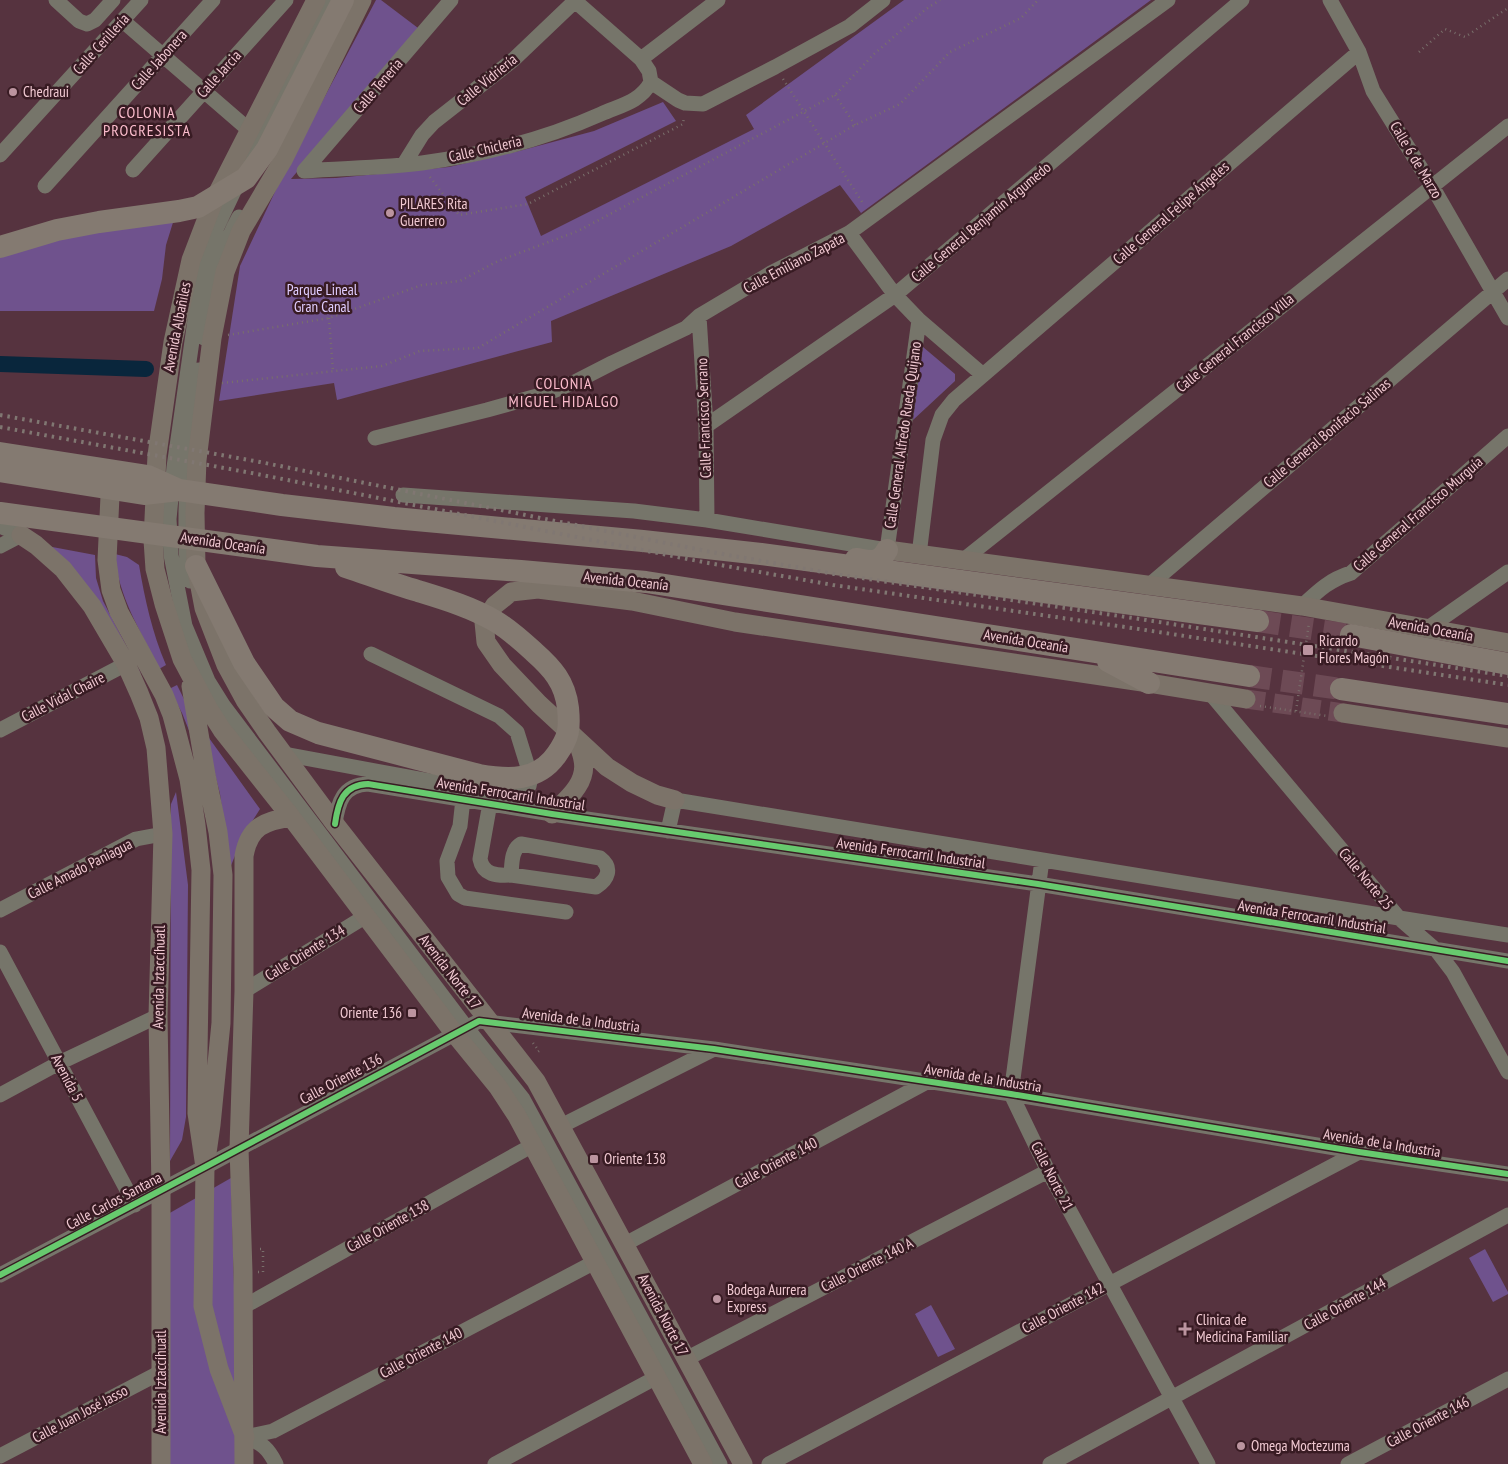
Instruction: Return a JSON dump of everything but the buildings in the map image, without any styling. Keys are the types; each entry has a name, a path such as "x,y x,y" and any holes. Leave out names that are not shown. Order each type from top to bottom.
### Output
{"highway":[{"path":"0,247 57,230 198,207 246,178 267,150 336,4"},
{"path":"0,453 148,476 180,490"},
{"path":"0,471 144,494 180,490 282,505 394,518 644,541 761,554 1258,621"},
{"name":"Avenida Oceanía","path":"0,513 317,556 646,582 1248,676"},
{"path":"761,554 804,554 878,561 887,550"},
{"path":"196,566 244,663 274,707 290,721 318,733 478,775 501,779 518,779 540,770 555,757 567,739 569,721 567,701 562,685 553,669 528,647 496,622 451,601 317,556"},
{"name":"Avenida Oceanía","path":"1351,635 1508,664"},
{"path":"1092,652 1149,683"},
{"path":"1341,689 1508,714"}],"main road":[{"name":"Avenida Albañiles","path":"196,566 194,513 196,460 190,427 206,385 212,338 200,311 191,260 214,200 316,0"},
{"name":"Avenida Albañiles","path":"190,677 175,639 155,569 153,540 157,456 173,342 200,311 225,272 241,232 283,160 362,0"},
{"path":"0,445 78,457 92,464 101,472 106,481 110,496 107,560 111,590 119,612 164,695 172,715 189,778 196,824 201,870 196,1113 205,1167"},
{"name":"Avenida Iztaccíhuatl","path":"21,535 49,556 76,583 92,606 126,664 149,718 156,748 163,834 158,1016 161,1190 161,1464"},
{"name":"Avenida Oceanía","path":"887,550 1428,628 1508,643"},
{"name":"Avenida Norte 17","path":"196,566 204,608 226,665 245,700 335,824 472,1025 498,1087 533,1144 703,1464"},
{"name":"Avenida Oceanía","path":"675,800 657,795 632,783 607,767 539,704 502,665 486,642 484,622 494,605 511,592 538,589 632,601 735,622 1149,683 1250,702"},
{"name":"Avenida Norte 17","path":"190,677 222,730 366,916 472,1025 536,1081 743,1464"},
{"path":"190,677 218,832 223,874 221,1023 205,1167 203,1306 219,1369 245,1437"},
{"path":"1338,715 1508,738"},
{"path":"552,814 573,794 582,779 584,762 576,739"},
{"path":"244,1464 239,1148 244,991 244,856 246,846 254,832 264,823 275,819 291,817"}],"street":[{"path":"56,0 79,21 87,24 95,20 113,0"},
{"name":"Calle Cerillería","path":"0,155 141,0"},
{"name":"Calle Jabonera","path":"45,186 213,0"},
{"name":"Calle Jarcia","path":"133,170 286,0"},
{"path":"200,311 214,278 228,236 287,138 356,0"},
{"name":"Calle Teneria","path":"304,171 451,0"},
{"path":"575,0 641,59 649,71 651,82 678,100 686,103 703,104 850,26 883,0"},
{"name":"Calle Vidriería","path":"404,164 422,135 434,122 513,60 575,0"},
{"path":"641,59 718,0"},
{"name":"Calle Emiliano Zapata","path":"375,438 548,393 575,382 612,362 686,328 700,316 771,273 849,233 1168,0"},
{"name":"Calle General Benjamín Argumedo","path":"706,426 895,295 1242,0"},
{"name":"Calle 6 de Marzo","path":"1330,0 1359,52 1373,91 1432,186 1508,318"},
{"path":"336,4 312,37 261,134 208,253 200,311 190,427 169,519 171,556 184,626 208,681 223,705 472,1025 523,1099 720,1464"},
{"path":"123,20 250,130"},
{"name":"Calle General Felipe Ángeles","path":"983,375 1359,52"},
{"name":"Calle Chicleria","path":"304,171 420,163 494,150 579,124 633,100 645,93 651,82"},
{"name":"Calle General Francisco Villa","path":"962,561 1508,126"},
{"name":"Calle General Alfredo Rueda Quijano","path":"849,233 895,295 919,320 983,375 954,400 942,415 933,440 919,554"},
{"name":"Calle General Bonifacio Salinas","path":"1147,587 1508,279"},
{"name":"Calle Francisco Serrano","path":"700,316 706,426 707,520"},
{"name":"Calle General Alfredo Rueda Quijano","path":"887,550 919,320"},
{"name":"Calle General Francisco Murguía","path":"1306,611 1328,583 1335,578 1351,573 1508,436"},
{"path":"0,461 73,473 84,477 103,493 110,508"},
{"name":"Avenida Oceanía","path":"403,495 634,511 707,520 887,550"},
{"path":"0,526 21,535"},
{"path":"0,546 21,535"},
{"path":"1428,628 1508,572"},
{"path":"371,654 499,716 517,732 531,777 530,786 517,808"},
{"name":"Calle Vidal Chaire","path":"0,730 126,664"},
{"name":"Calle Norte 25","path":"1210,693 1399,918 1437,951 1458,980 1508,1072"},
{"path":"283,754 495,793 514,789 531,777"},
{"name":"Avenida Ferrocarril Industrial","path":"335,824 337,811 343,795 361,784 382,786 552,814 1038,884 1437,951 1508,961"},
{"path":"463,799 460,826 447,861 448,877 458,894 465,898 566,912"},
{"path":"668,831 675,800"},
{"name":"Avenida Ferrocarril Industrial","path":"675,800 1399,918 1508,934"},
{"path":"490,803 480,859 481,866 486,872 500,876 511,875 596,888 607,877 608,868 606,862 600,858 521,844 517,846 514,852 511,875"},
{"name":"Calle Amado Paniagua","path":"0,910 136,839 163,834"},
{"path":"1011,1094 1042,860"},
{"name":"Calle Oriente 134","path":"244,991 366,916"},
{"name":"Avenida 5","path":"0,952 135,1204"},
{"path":"0,1095 59,1063 158,1016"},
{"path":"472,1025 516,1068 542,1106 735,1464"},
{"name":"Avenida de la Industria","path":"472,1025 714,1048 1011,1094 1358,1152 1508,1174"},
{"name":"Calle Oriente 136","path":"239,1148 472,1025"},
{"path":"561,1126 714,1048"},
{"name":"Calle Oriente 140","path":"625,1244 927,1082"},
{"name":"Calle Norte 21","path":"1011,1094 1048,1171 1208,1464"},
{"name":"Calle Oriente 138","path":"243,1307 533,1144"},
{"name":"Calle Carlos Santana","path":"0,1275 239,1148"},
{"name":"Calle Oriente 142","path":"769,1464 1358,1152"},
{"name":"Calle Oriente 140 A","path":"686,1359 1048,1171"},
{"name":"Calle Oriente 144","path":"1050,1464 1508,1215"},
{"name":"Calle Oriente 140","path":"245,1437 274,1431 595,1262"},
{"name":"Calle Juan José Jasso","path":"0,1456 161,1372"},
{"path":"495,1464 656,1377"},
{"name":"Calle Oriente 146","path":"1348,1464 1508,1379"},
{"path":"245,1437 260,1442 270,1452 276,1464"}],"path":[{"path":"212,338 329,318 422,285 460,281 498,261 578,231 835,95 874,54 926,9 940,0"},
{"path":"206,385 382,366 420,351 478,348 855,125 900,104 950,52 1021,18 1038,0"},
{"path":"1419,52 1445,29 1466,38 1508,8"},
{"path":"775,67 872,216"},
{"path":"835,95 855,125"},
{"path":"420,163 459,215 528,204 683,124 686,103"},
{"path":"329,318 333,370"},
{"path":"1296,711 1306,611"},
{"path":"1250,702 1296,711 1338,715"},
{"path":"263,1249 263,1272"}],"green space":[{"name":"Parque Lineal Gran Canal","path":"376,0 381,0 418,28 291,179 336,178 449,167 594,131 663,102 676,121 525,197 541,236 754,129 746,115 904,0 1151,0 861,213 840,185 731,246 551,321 552,342 337,400 334,383 219,401 240,266 281,179"},
{"path":"175,216 166,245 162,279 154,311 0,311 0,242"},
{"path":"923,347 955,374 955,381 913,420"},
{"path":"47,546 95,555 96,578 103,601 141,674"},
{"path":"115,554 127,557 139,565 150,616 166,665 159,669 125,599 120,584"},
{"path":"177,685 186,703 190,733 169,689"},
{"path":"204,731 260,809 243,836 230,868 220,794"},
{"path":"176,792 188,885 186,1117 182,1140 170,1161 171,804"},
{"path":"231,1178 239,1464 164,1464 168,1214"},
{"path":"1485,1249 1508,1292 1508,1294 1493,1302 1469,1258"},
{"path":"931,1305 955,1349 938,1357 915,1314"}],"waterway":[{"path":"0,364 146,369"}],"tunnel":[{"path":"1258,621 1351,635"},
{"path":"1249,676 1341,689"},
{"path":"1246,699 1343,713"}],"railway":[{"path":"0,415 260,462 706,551 834,574 1508,676"},
{"path":"0,427 257,474 703,562 833,585 1508,685"}],"cycle path":[{"path":"335,824 340,802 347,791 360,785 368,784 552,814 1038,884 1508,961"},
{"path":"0,1275 479,1021 714,1049 1011,1094 1359,1152 1508,1174"}],"place":[{"name":"Chedraui","path":"13,92"},
{"name":"PILARES Rita Guerrero","path":"390,213"},
{"name":"Ricardo Flores Magón","path":"1308,650"},
{"name":"Oriente 136","path":"412,1013"},
{"name":"Oriente 138","path":"594,1159"},
{"name":"Bodega Aurrera Express","path":"717,1299"},
{"name":"Clinica de Medicina Familiar","path":"1185,1329"},
{"name":"Omega Moctezuma","path":"1241,1446"}],"district":[{"name":"COLONIA PROGRESISTA","path":"147,121"},
{"name":"COLONIA MIGUEL HIDALGO","path":"564,392"}]}
